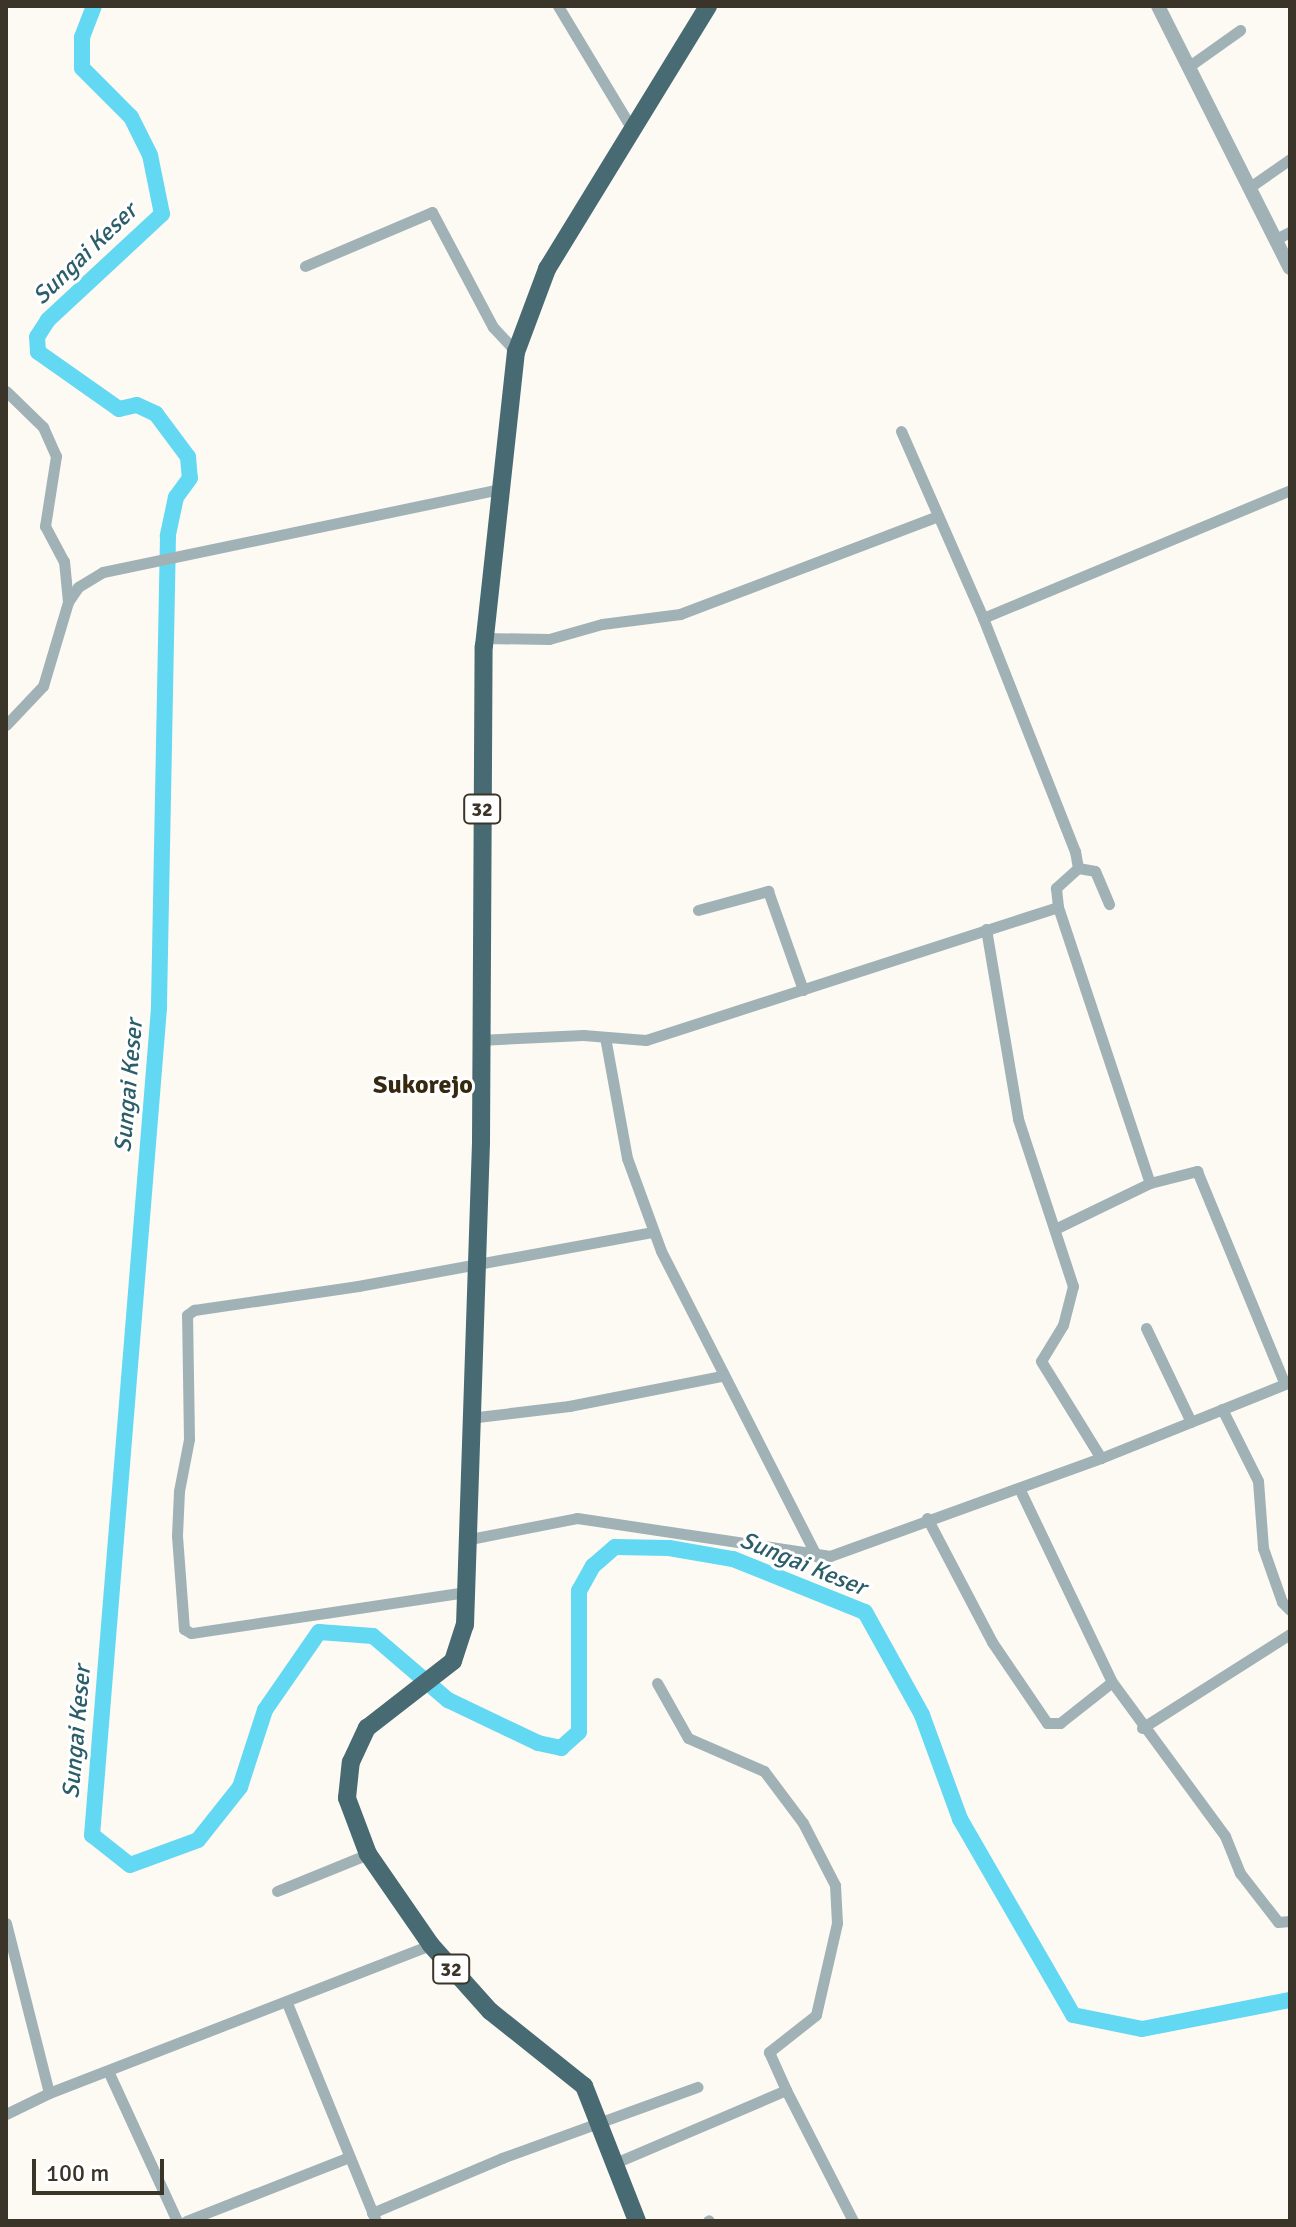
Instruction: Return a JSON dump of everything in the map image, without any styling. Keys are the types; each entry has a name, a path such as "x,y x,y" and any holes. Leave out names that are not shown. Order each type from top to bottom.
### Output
{"highway":[{"name":"32","path":"637,2221 602,2122 576,2076 490,2011 431,1945 368,1854 348,1807 351,1762 367,1728 453,1661 465,1625 468,1418 478,1266 485,638 516,352 547,269 708,6"}],"street":[{"path":"558,6 632,129"},
{"path":"1158,6 1290,268"},
{"path":"1188,67 1240,30"},
{"path":"1250,187 1290,159"},
{"path":"305,266 432,212 493,327 516,352"},
{"path":"1276,239 1290,232"},
{"path":"6,391 43,427 56,456 45,526 64,561 68,602"},
{"path":"901,431 983,618 1078,868"},
{"path":"6,725 43,686 68,602 78,587 103,572 191,557 499,489"},
{"path":"983,618 1290,490"},
{"path":"485,638 549,639 602,624 680,614 938,516"},
{"path":"1078,868 1095,871 1109,904"},
{"path":"1078,868 1056,888 1058,907 1150,1183"},
{"path":"698,910 768,891 803,990"},
{"path":"479,1040 605,1037 646,1040 1058,907"},
{"path":"986,929 1018,1119 1069,1265 1072,1305 1041,1361 1101,1458"},
{"path":"605,1037 627,1158 653,1232 722,1376 817,1557"},
{"path":"465,1540 577,1518 817,1557 845,1552 927,1518 1101,1458 1288,1383 1200,1174 1188,1170 1150,1183 1057,1228"},
{"path":"466,1592 187,1631 179,1612 179,1491 189,1439 186,1319 191,1310 478,1266 653,1232"},
{"path":"1146,1328 1191,1422"},
{"path":"468,1418 569,1406 722,1376"},
{"path":"1222,1409 1258,1481 1263,1548 1290,1610"},
{"path":"1019,1488 1112,1682 1142,1728 1225,1836 1240,1873 1275,1918 1290,1921"},
{"path":"927,1518 992,1642 1047,1723 1060,1723 1112,1682"},
{"path":"1142,1728 1290,1634"},
{"path":"657,1683 688,1738 764,1771 803,1823 835,1885 837,1923 816,2015 769,2052 853,2221"},
{"path":"277,1891 368,1854"},
{"path":"6,1923 49,2093"},
{"path":"6,2114 49,2093 109,2073 431,1945"},
{"path":"287,2003 374,2217 602,2122 697,2087"},
{"path":"109,2073 177,2221"},
{"path":"615,2163 786,2090"},
{"path":"186,2221 349,2157"}],"waterway":[{"name":"Sungai Keser","path":"94,6 82,38 82,68 131,117 150,155 162,214 48,320 37,337 38,352 119,409 137,405 156,414 188,457 190,478 176,497 168,536 159,1008 92,1835 130,1865 198,1840 240,1787 265,1710 319,1632 373,1636 448,1700 538,1743 561,1748 579,1732 579,1591 593,1566 615,1547 669,1548 733,1559 865,1612 922,1715 960,1819 1073,2015 1142,2029 1290,2000"}],"district":[{"name":"Sukorejo","path":"423,1086"}]}
